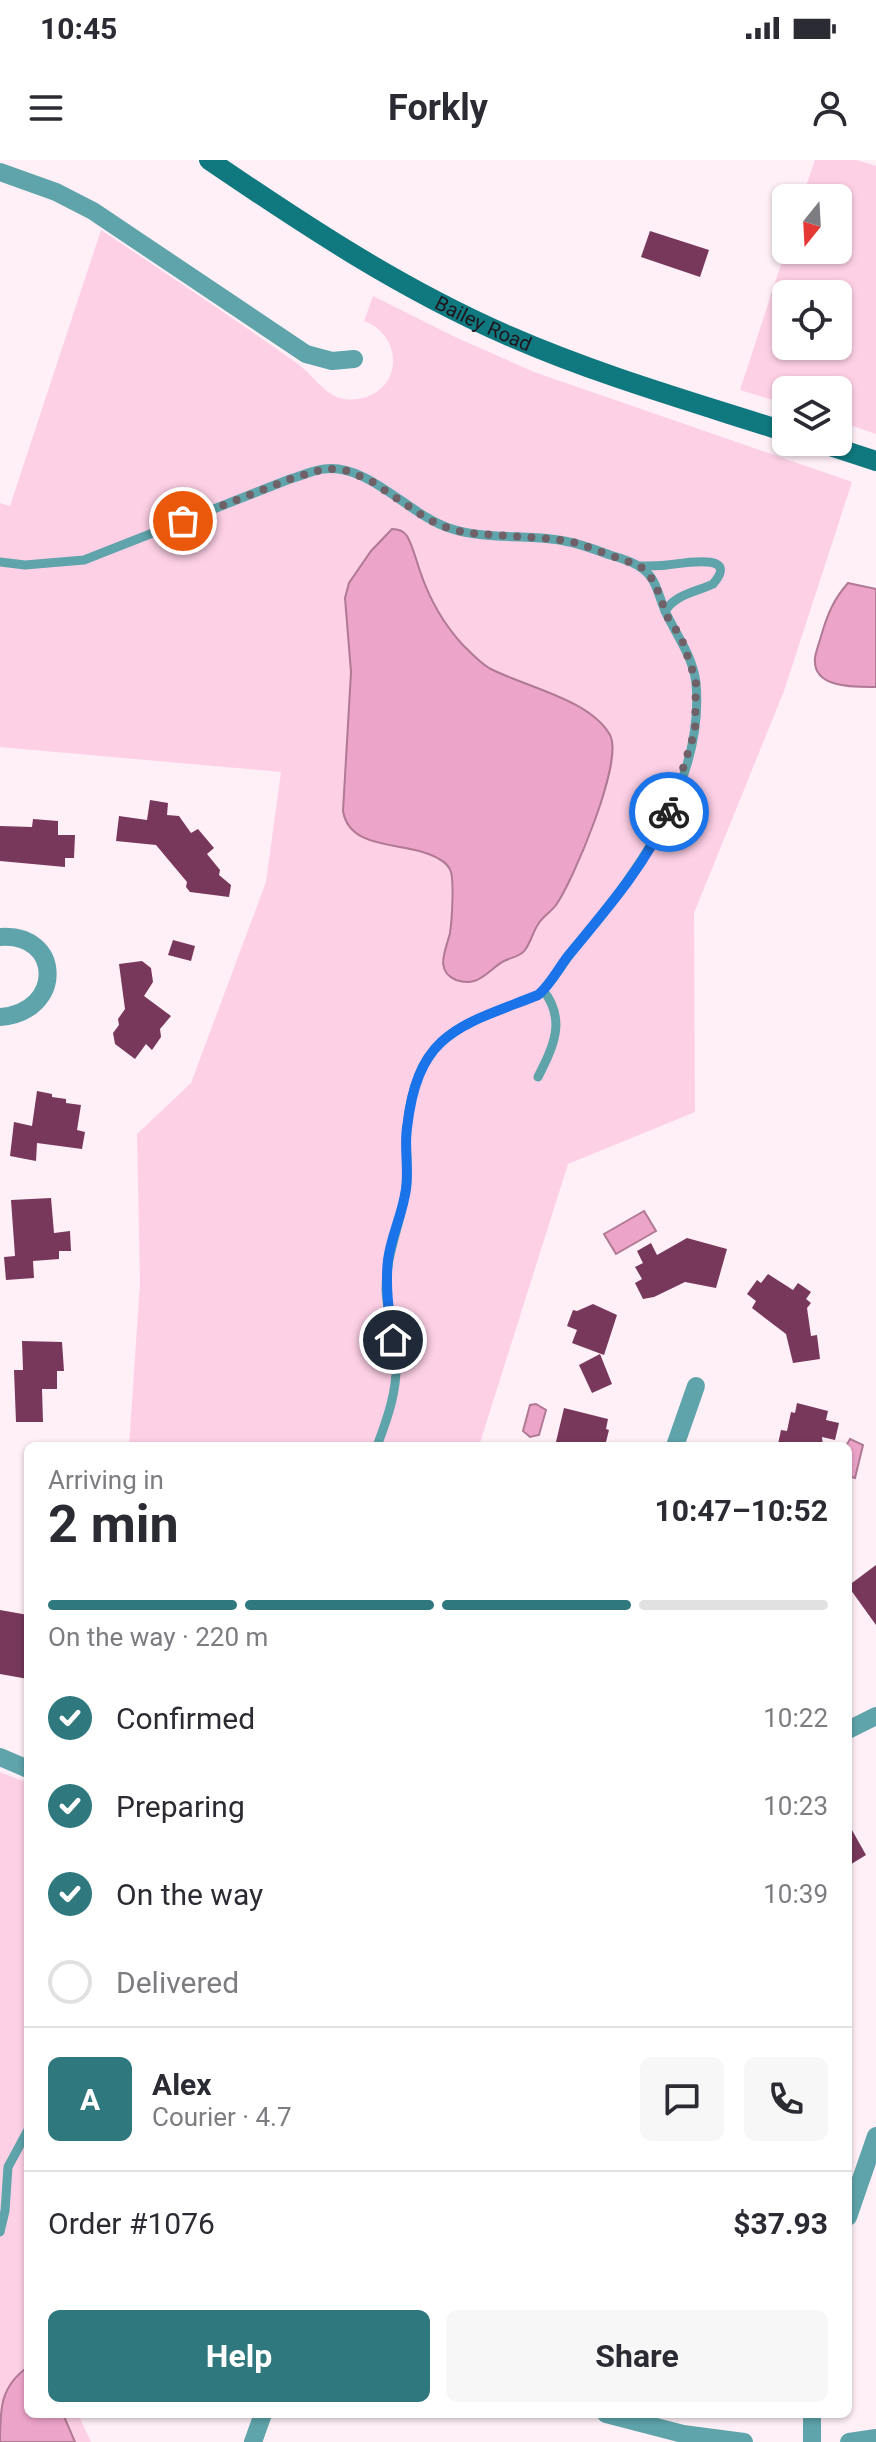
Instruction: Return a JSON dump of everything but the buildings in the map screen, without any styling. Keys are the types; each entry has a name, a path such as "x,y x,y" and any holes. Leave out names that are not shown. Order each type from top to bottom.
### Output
{"main road":[{"name":"Bailey Road","path":"209,160 339,248 472,319 565,358 772,427"},
{"path":"852,453 876,461"}],"street":[{"path":"0,172 56,192 93,211 296,349 324,360 354,359"},
{"path":"0,937 15,936 28,941 45,958 48,972 41,999 30,1010 16,1016 0,1017"},
{"path":"676,1442 696,1386"},
{"path":"852,1728 876,1716"},
{"path":"0,1757 24,1767"},
{"path":"852,2205 876,2136"},
{"path":"253,2442 262,2418"},
{"path":"621,2418 683,2434 744,2442"},
{"path":"812,2418 812,2442"},
{"path":"849,2442 876,2438"}],"lane":[{"path":"0,562 25,565 84,560 290,479 334,469 348,471 371,481 429,520 467,533 577,543 640,566 702,559 715,563 719,574 713,584 681,596 670,603 665,611"},
{"path":"378,1442 393,1402 396,1382 396,1358 386,1292 388,1259 406,1190 407,1124 418,1077 429,1056 455,1030 474,1019 529,999 543,990 605,914 643,858 667,816 682,775 695,731 696,681 681,637 665,611 654,581 640,566"},
{"path":"538,1077 558,1029 554,1007 543,990"},
{"path":"0,2232 8,2167 24,2137"}],"shaded area":[{"path":"815,160 857,160 876,166 876,434 852,426 852,376 772,376 772,400 740,390 772,292 772,360 852,360 852,280 776,280 781,264 852,264 852,184 807,184"},
{"path":"101,230 298,364 328,392 340,398 354,400 373,394 384,386 392,371 392,353 386,337 364,321 373,296 534,372 852,482 784,691 694,913 695,1112 568,1164 480,1442 129,1442 140,1283 137,1134 191,1083 266,882 281,772 0,747 0,503 10,506"},
{"path":"392,529 400,530 407,536 437,609 455,636 475,657 503,675 572,703 587,712 610,735 610,769 604,794 564,892 535,929 523,952 472,982 456,980 449,976 443,966 452,911 452,877 448,866 427,853 382,844 357,834 348,824 343,811 351,672 345,598 349,583 371,551"},
{"path":"848,583 876,589 876,687 837,684 820,676 816,668 815,658 827,619"},
{"path":"644,1211 656,1231 616,1254 604,1234"},
{"path":"536,1404 546,1410 539,1435 530,1437 523,1431 530,1405"},
{"path":"850,1439 863,1445 855,1478 852,1477 852,1442 848,1442"},
{"path":"0,1772 24,1781 24,2418 80,2418 91,2442 0,2442"},
{"path":"24,2370 24,2418 65,2418 75,2442 0,2442 1,2409 7,2391"}],"way so far":[{"path":"183,521 290,479 334,469 348,471 371,481 429,520 448,528 467,533 577,543 640,566 654,581 668,618 681,637 696,681 695,731 669,812"}],"route":[{"path":"393,1340 386,1292 388,1259 406,1190 407,1124 418,1077 429,1056 455,1030 474,1019 538,995 546,988 574,948 605,914 643,858 669,812"}]}
